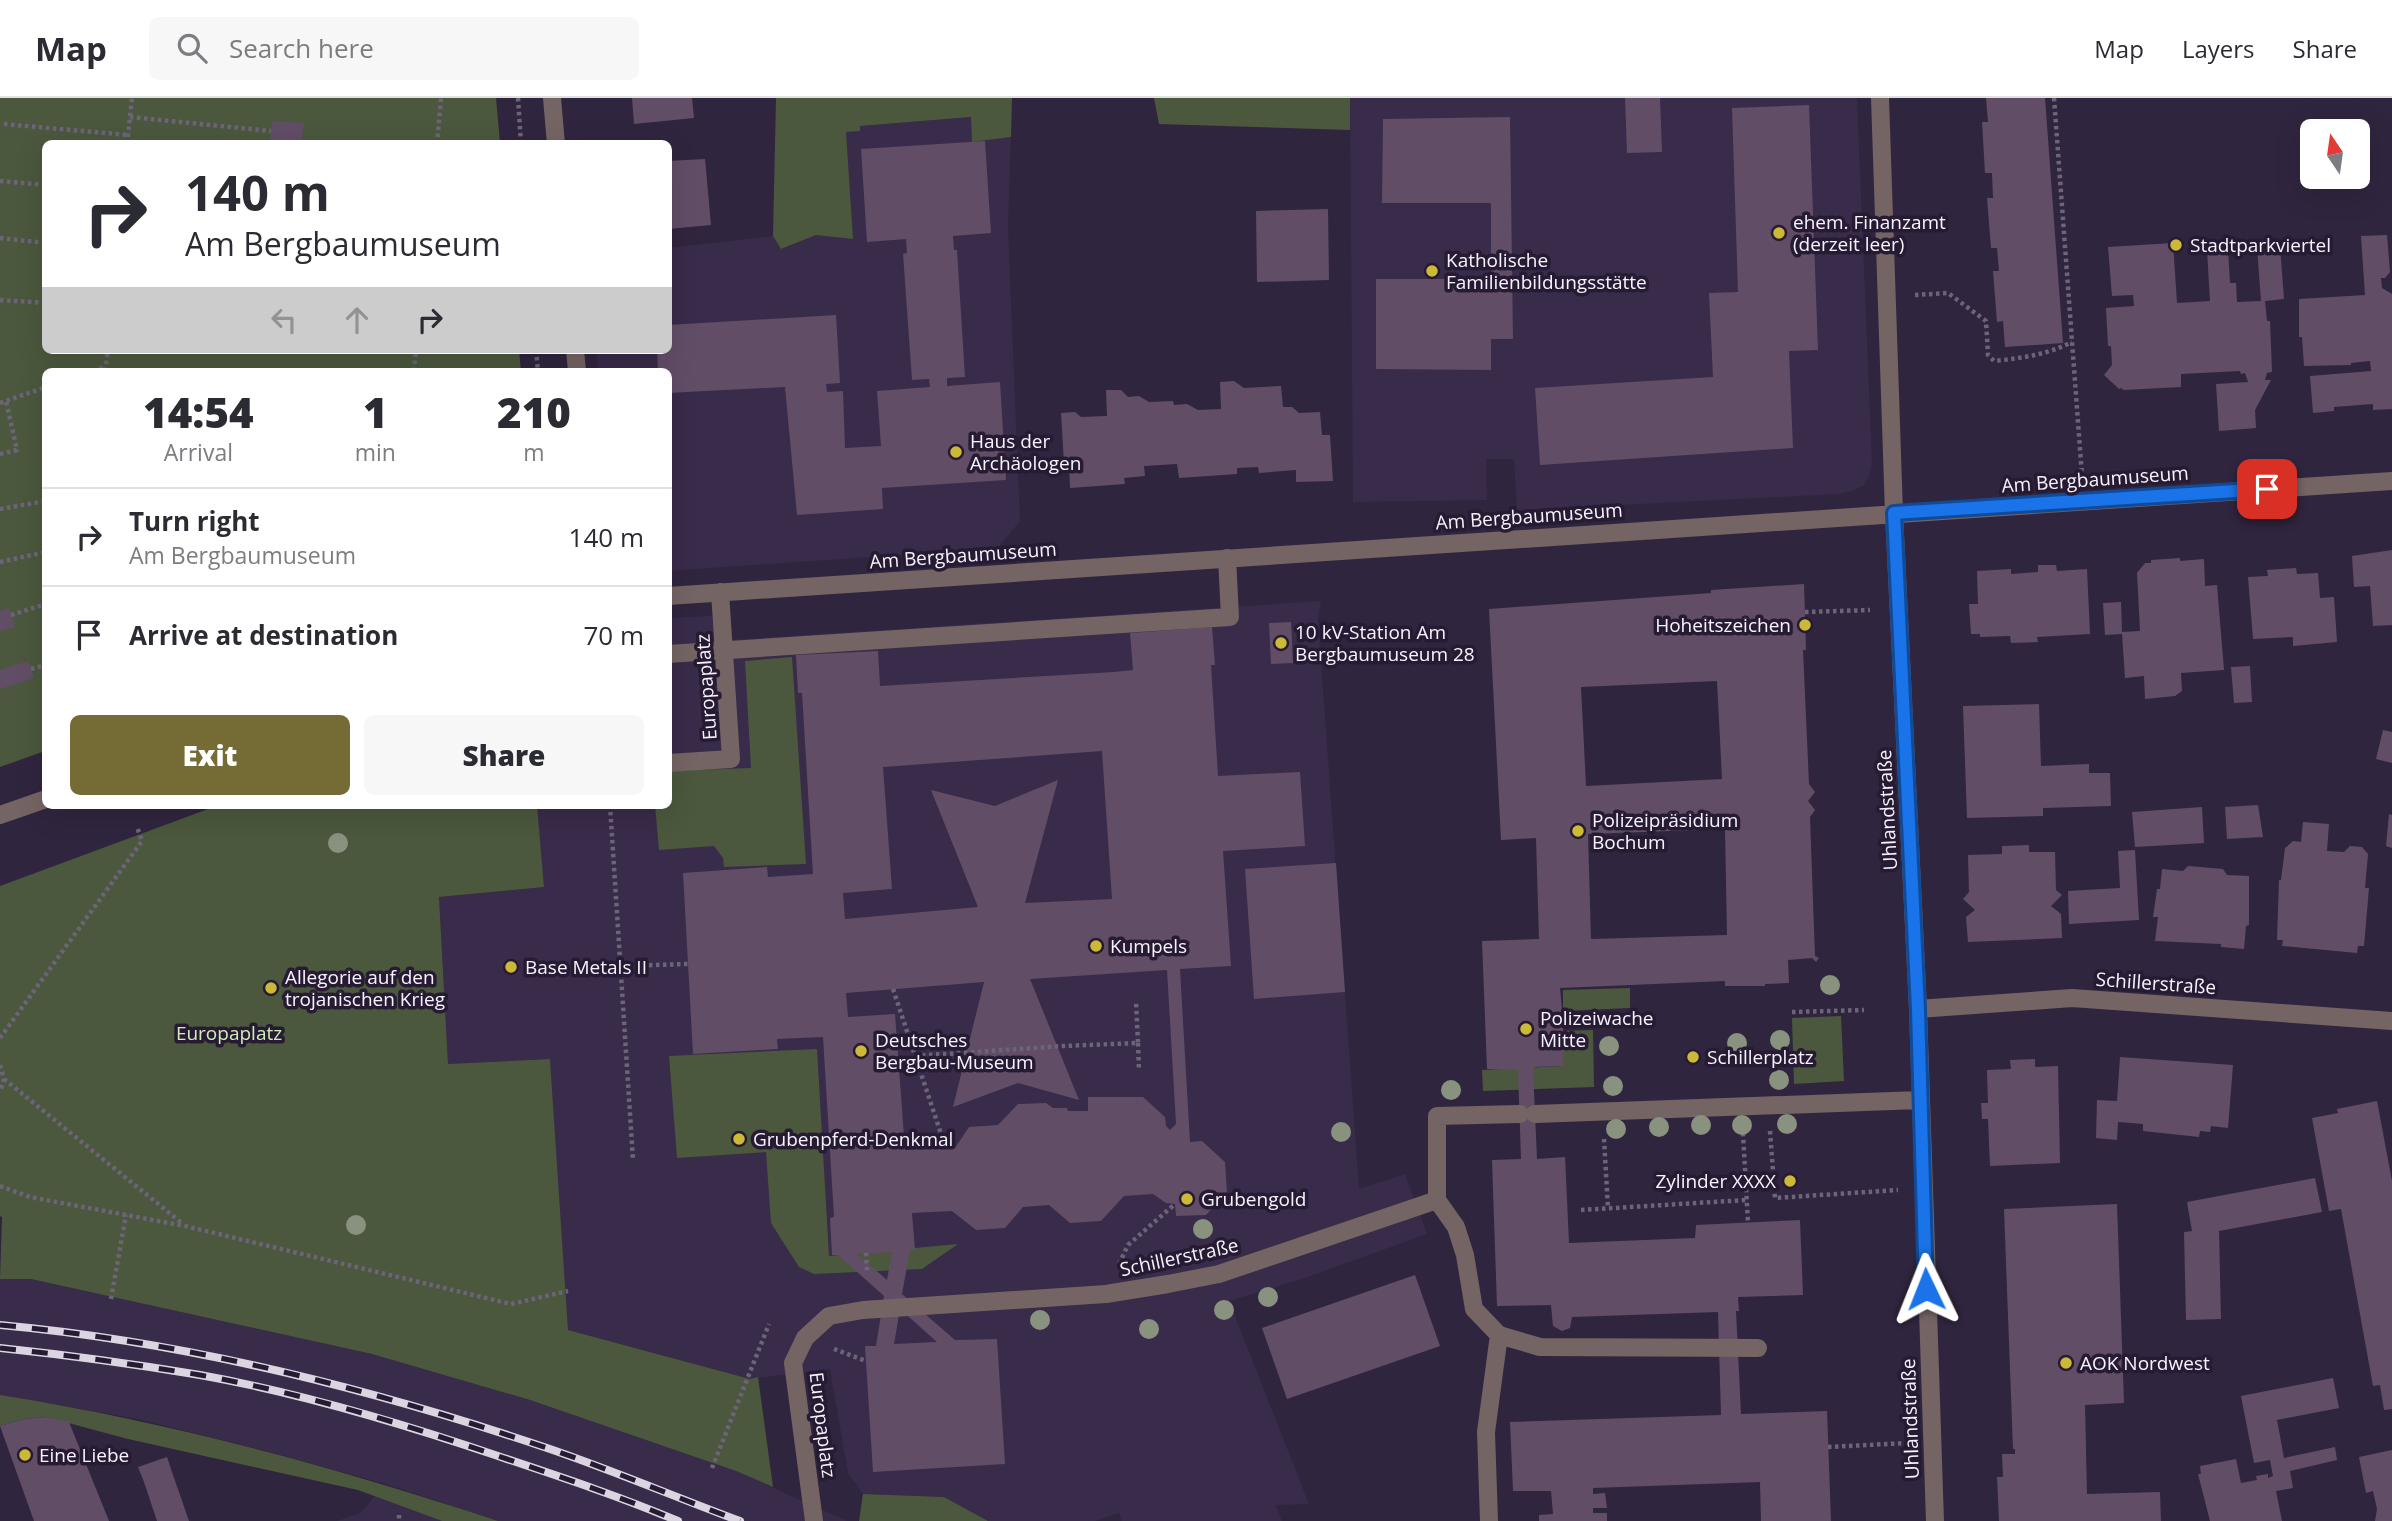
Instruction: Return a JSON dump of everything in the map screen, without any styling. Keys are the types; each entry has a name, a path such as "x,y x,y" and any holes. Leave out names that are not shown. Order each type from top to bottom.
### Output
{"street":[{"path":"552,98 556,140"},
{"name":"Uhlandstraße","path":"1880,98 1898,609 1918,1009 1935,1521"},
{"name":"Am Bergbaumuseum","path":"672,596 2392,481"},
{"path":"672,654 1230,617 1227,558"},
{"name":"Europaplatz","path":"672,763 731,759 720,592"},
{"path":"0,815 42,800"},
{"name":"Schillerstraße","path":"1918,1009 2072,998 2392,1021"},
{"path":"1758,1348 1540,1348 1499,1335 1474,1310 1465,1255 1456,1227 1437,1200 1437,1116 1919,1100"},
{"name":"Schillerstraße","path":"805,1338 829,1316 863,1310 1105,1294 1219,1274 1437,1200"},
{"path":"1489,1521 1486,1433 1499,1335"},
{"name":"Europaplatz","path":"805,1338 793,1363 814,1521"}],"path":[{"path":"127,140 132,98"},
{"path":"437,140 441,98"},
{"path":"518,98 521,140"},
{"path":"2054,98 2084,501"},
{"path":"130,117 271,131"},
{"path":"4,124 128,135"},
{"path":"0,181 42,185"},
{"path":"0,238 42,243"},
{"path":"1886,296 1948,293 1986,321 1988,355 1994,361 2036,357 2073,342"},
{"path":"0,300 42,303"},
{"path":"0,454 17,450 3,402 42,388"},
{"path":"0,509 42,503"},
{"path":"0,562 42,553"},
{"path":"11,615 42,605"},
{"path":"1805,612 1898,609"},
{"path":"31,669 42,666"},
{"path":"610,809 633,1160"},
{"path":"0,1038 142,841 137,827"},
{"path":"621,966 688,964"},
{"path":"894,989 946,1149"},
{"path":"1136,1001 1139,1071"},
{"path":"1792,1012 1864,1010"},
{"path":"1643,1014 1569,1016 1566,1021 1569,1026 1643,1025"},
{"path":"915,1056 1138,1043"},
{"path":"0,1065 4,1079 0,1092"},
{"path":"4,1079 185,1226"},
{"path":"1769,1106 1774,1198 1922,1188"},
{"path":"1602,1111 1608,1208"},
{"path":"1744,1156 1748,1223"},
{"path":"0,1186 30,1197 185,1226 511,1304 568,1291"},
{"path":"1581,1210 1746,1200"},
{"path":"1117,1269 1128,1245 1175,1204"},
{"path":"111,1299 126,1215"},
{"path":"866,1253 867,1271"},
{"path":"712,1468 769,1324"},
{"path":"1828,1447 1932,1441"}],"shaded area":[{"path":"1350,98 1857,98 1872,463 1864,485 1839,494 1517,510 1514,459 1486,459 1487,500 1353,502"},
{"path":"972,117 973,142 1011,137 1008,228 1020,521 998,548 672,571 672,368 598,368 596,354 672,354 672,248 773,236 782,249 816,235 845,132 859,126"},
{"path":"1321,601 1318,620 1359,1189 1405,1174 1427,1234 1302,1279 1229,1301 1309,1504 1275,1505 1282,1521 1122,1521 1119,1513 1095,1521 988,1521 944,1497 863,1494 848,1473 830,1369 750,1379 568,1330 550,1059 448,1064 439,897 544,887 537,809 672,809 672,618 730,615 731,640"},
{"path":"0,1279 31,1279 372,1354 530,1400 736,1471 847,1521 498,1521 386,1484 262,1450 138,1419 0,1395"},
{"path":"375,1496 442,1521 337,1521 360,1513"}],"green space":[{"path":"0,98 496,98 500,140 42,140 42,354 519,354 521,368 42,368 42,752 0,767"},
{"path":"776,98 1012,98 1011,137 972,142 971,117 860,126 860,131 846,132 853,239 816,235 781,249 773,236"},
{"path":"1154,98 1350,98 1350,130 1159,124"},
{"path":"792,657 806,864 724,867 723,858 714,846 659,850 655,809 672,809 672,771 751,768 745,661"},
{"name":"Europaplatz","path":"208,809 537,809 544,887 439,897 448,1064 550,1059 568,1330 750,1379 758,1377 773,1487 736,1471 530,1400 372,1354 31,1279 0,1279 0,886"},
{"path":"1630,988 1630,1008 1563,1011 1563,990"},
{"path":"1841,1016 1844,1081 1794,1084 1792,1018"},
{"path":"1593,1030 1594,1087 1483,1091 1482,1070 1562,1066 1563,1031"},
{"path":"817,1049 829,1256 958,1244 922,1269 814,1274 799,1267 771,1223 766,1152 677,1158 669,1056"},
{"path":"0,1395 189,1432 375,1482 498,1521 442,1521 358,1490 128,1439 46,1417 24,1419 0,1426"},
{"path":"863,1494 944,1497 988,1521 859,1521"}],"building":[{"path":"632,98 692,98 694,118 634,124"},
{"path":"1625,98 1660,98 1662,152 1627,153"},
{"path":"1986,98 2045,98 2063,343 2005,347 2003,321 1997,322 1993,271 1999,271 1997,248 1991,248 1987,198 1993,198 1992,173 1985,173 1982,122 1988,122"},
{"path":"1809,105 1818,350 1789,351 1793,448 1540,465 1535,388 1713,377 1709,293 1738,292 1732,108"},
{"path":"1510,117 1513,339 1491,339 1491,370 1376,369 1376,279 1491,279 1491,203 1382,203 1383,119"},
{"path":"272,121 304,123 302,140 270,140"},
{"path":"985,141 991,233 953,236 954,250 957,250 965,377 947,378 947,386 1000,382 1006,480 882,488 883,509 797,515 785,387 672,393 672,368 658,368 657,354 672,354 672,325 836,315 840,383 826,384 827,392 843,391 845,448 881,446 877,391 930,387 929,379 912,380 903,254 907,253 906,239 867,242 861,149"},
{"path":"705,159 711,225 672,229 672,161"},
{"path":"1328,209 1329,280 1257,282 1256,211"},
{"path":"2387,235 2390,272 2385,278 2381,278 2382,288 2392,294 2392,409 2373,410 2373,404 2334,407 2334,411 2313,413 2310,376 2371,371 2370,361 2351,365 2304,366 2302,337 2299,337 2299,299 2365,295 2361,236"},
{"path":"2173,243 2177,303 2210,301 2207,250 2228,249 2230,283 2236,283 2237,302 2261,301 2257,247 2280,246 2284,299 2265,301 2267,321 2270,321 2272,372 2267,373 2265,380 2271,380 2255,410 2256,428 2219,431 2216,384 2248,382 2245,373 2241,374 2240,371 2181,374 2181,387 2124,390 2119,389 2104,375 2112,365 2106,308 2134,306 2133,295 2112,296 2108,247"},
{"path":"1234,381 1244,388 1281,386 1283,407 1292,407 1299,413 1320,412 1322,435 1330,435 1333,481 1296,482 1296,470 1259,473 1258,467 1237,468 1237,474 1179,478 1177,464 1144,466 1145,476 1124,478 1125,484 1070,488 1069,463 1064,464 1061,413 1075,412 1081,417 1107,416 1106,390 1121,390 1128,397 1139,396 1149,402 1173,401 1174,405 1187,404 1198,410 1221,409 1220,382"},
{"path":"2392,550 2392,625 2373,626 2370,586 2354,587 2352,556"},
{"path":"2180,558 2180,561 2204,559 2205,586 2217,585 2224,670 2181,673 2182,691 2175,696 2145,699 2144,676 2125,678 2122,634 2105,635 2103,603 2121,602 2122,632 2140,631 2137,573 2145,563 2151,563 2151,560"},
{"path":"2038,565 2056,565 2057,571 2087,569 2090,634 2037,637 2038,642 2011,643 2010,636 1980,637 1980,634 1971,634 1969,604 1978,604 1977,571 2011,569 2011,574 2038,572"},
{"path":"2296,568 2297,574 2318,573 2320,598 2334,597 2337,642 2293,646 2293,637 2253,639 2248,577 2268,576 2267,570"},
{"name":"Polizeipräsidium Bochum","path":"1804,584 1806,650 1803,650 1809,784 1815,792 1808,801 1815,810 1810,817 1815,956 1819,958 1816,962 1812,958 1788,960 1789,983 1765,986 1725,986 1725,981 1560,988 1563,1066 1533,1069 1537,1159 1565,1157 1569,1243 1695,1238 1696,1225 1800,1220 1803,1295 1738,1297 1739,1311 1736,1311 1741,1414 1827,1411 1831,1521 1761,1521 1760,1482 1593,1488 1593,1494 1605,1493 1607,1508 1593,1508 1593,1513 1607,1513 1607,1521 1539,1521 1539,1515 1553,1514 1551,1491 1513,1491 1510,1422 1721,1415 1718,1312 1572,1317 1570,1328 1562,1331 1553,1326 1551,1305 1497,1306 1492,1160 1521,1159 1518,1070 1487,1069 1482,941 1539,939 1536,838 1501,840 1489,609 1711,593 1711,590","holes":["1717,681 1722,779 1586,786 1581,687","1725,829 1727,935 1591,939 1588,834"]},
{"path":"9,608 15,627 0,631 0,611"},
{"name":"10 kV-Station Am Bergbaumuseum 28","path":"1291,622 1293,663 1271,664 1269,623"},
{"name":"Deutsches Bergbau-Museum","path":"1212,627 1215,665 1211,665 1218,776 1300,772 1305,846 1223,851 1231,966 1180,969 1190,1142 1202,1141 1225,1162 1227,1192 1206,1215 1176,1216 1175,1204 1166,1203 1153,1194 1124,1196 1101,1221 1070,1223 1049,1205 1023,1207 1005,1228 976,1230 952,1211 912,1213 915,1250 910,1250 902,1294 955,1340 997,1339 1005,1464 873,1472 865,1346 876,1346 884,1296 838,1255 832,1255 830,1218 834,1217 823,1037 777,1039 778,1049 693,1054 683,873 767,867 768,877 813,874 802,693 798,693 796,655 878,651 880,686 1114,672 1133,670 1130,633","holes":["1102,751 1112,899 1025,903 1058,780 995,806 931,790 978,907 845,919 843,893 892,889 883,767","1167,970 1176,1124 1170,1130 1166,1126 1165,1117 1143,1097 1088,1097 1088,1111 1068,1111 1067,1108 1053,1108 1046,1103 1018,1104 998,1125 969,1127 955,1148 905,1150 895,1014 848,1017 846,993 984,982 953,1107 1018,1083 1079,1100 1030,979","892,1252 887,1280 857,1254","900,1309 937,1342 894,1344"]},
{"path":"28,661 34,678 0,689 0,670"},
{"path":"2250,666 2252,702 2234,703 2231,667"},
{"path":"2039,704 2041,766 2089,764 2089,773 2110,773 2111,806 2043,808 2043,816 1967,818 1963,706"},
{"path":"2383,730 2392,732 2392,763 2376,759"},
{"path":"2258,805 2263,837 2227,839 2225,807"},
{"path":"2202,807 2204,843 2135,847 2132,812"},
{"path":"2389,814 2392,815 2392,848 2386,846"},
{"path":"2303,822 2329,824 2327,851 2344,852 2350,846 2362,847 2368,854 2365,888 2369,888 2364,946 2358,946 2357,953 2282,946 2283,940 2277,940 2279,880 2285,848 2293,841 2301,842"},
{"path":"2029,845 2029,852 2055,852 2056,890 2062,895 2051,906 2061,914 2062,938 1968,942 1966,917 1975,910 1963,899 1969,892 1968,855 2002,854 2002,846"},
{"path":"2135,850 2139,920 2069,924 2068,891 2120,888 2118,851"},
{"path":"1336,863 1345,992 1254,999 1245,869"},
{"path":"2188,866 2223,869 2227,875 2249,876 2249,925 2246,926 2244,949 2221,947 2221,944 2155,941 2158,917 2153,917 2162,869 2183,871"},
{"path":"2120,1057 2233,1065 2228,1128 2211,1126 2210,1132 2200,1131 2199,1137 2143,1131 2143,1124 2118,1122 2117,1140 2096,1138 2097,1100 2117,1101"},
{"path":"2035,1059 2035,1067 2058,1066 2060,1163 1990,1166 1988,1119 1982,1119 1981,1103 1988,1103 1987,1070 2011,1069 2010,1060"},
{"path":"2377,1101 2392,1181 2392,1409 2384,1410 2380,1385 2373,1386 2341,1209 2329,1211 2312,1118 2338,1113 2337,1109"},
{"path":"2315,1178 2322,1212 2219,1231 2221,1319 2186,1320 2184,1232 2192,1231 2187,1202"},
{"name":"AOK Nordwest","path":"2117,1204 2124,1403 2085,1405 2087,1494 2160,1492 2161,1521 1999,1521 1997,1477 2003,1477 2002,1454 2015,1454 2004,1209"},
{"path":"1415,1275 1440,1346 1287,1399 1262,1328"},
{"path":"2333,1378 2339,1408 2277,1420 2284,1458 2335,1447 2337,1460 2290,1471 2293,1488 2276,1491 2282,1521 2210,1521 2198,1474 2201,1474 2200,1466 2236,1459 2241,1483 2257,1480 2256,1476 2273,1476 2270,1460 2254,1463 2241,1396"},
{"path":"46,1417 69,1422 109,1521 34,1521 0,1426 24,1419"},
{"path":"2392,1450 2392,1521 2375,1521 2377,1509 2373,1491 2366,1493 2359,1457"},
{"path":"167,1457 189,1521 157,1521 138,1467"}],"railway":[{"path":"0,1325 139,1343 277,1370 345,1387 547,1448 740,1521"},
{"path":"0,1348 200,1375 313,1400 461,1444 678,1521"}],"place":[{"name":"ehem. Finanzamt (derzeit leer)","path":"1779,233"},
{"name":"Stadtparkviertel","path":"2176,245"},
{"name":"Katholische Familienbildungsstätte","path":"1432,271"},
{"name":"Haus der Archäologen","path":"956,452"},
{"name":"Hoheitszeichen","path":"1805,625"},
{"name":"10 kV-Station Am Bergbaumuseum 28","path":"1281,643"},
{"name":"Polizeipräsidium Bochum","path":"1578,831"},
{"name":"Kumpels","path":"1096,946"},
{"name":"Base Metals II","path":"511,967"},
{"name":"Allegorie auf den trojanischen Krieg","path":"271,988"},
{"name":"Polizeiwache Mitte","path":"1526,1029"},
{"name":"Deutsches Bergbau-Museum","path":"861,1051"},
{"name":"Schillerplatz","path":"1693,1057"},
{"name":"Grubenpferd-Denkmal","path":"739,1139"},
{"name":"Zylinder XXXX","path":"1790,1181"},
{"name":"Grubengold","path":"1187,1199"},
{"name":"AOK Nordwest","path":"2066,1363"},
{"name":"Eine Liebe","path":"25,1455"}],"route":[{"path":"1926,1289 1918,1009 1894,513 2267,489"}]}
